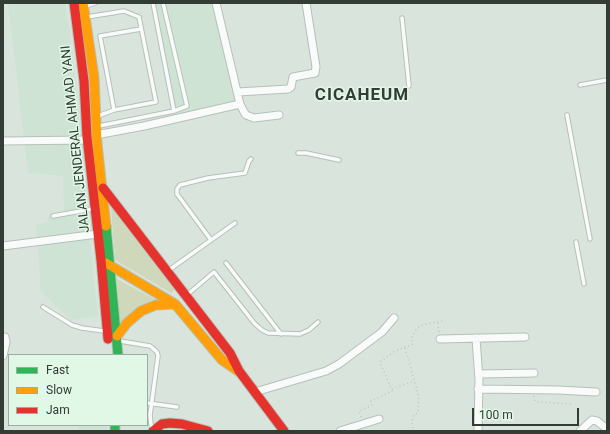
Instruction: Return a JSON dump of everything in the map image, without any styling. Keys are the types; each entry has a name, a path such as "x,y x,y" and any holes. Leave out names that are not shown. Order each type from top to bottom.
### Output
{"main road":[{"name":"JALAN JENDERAL AHMAD YANI","path":"74,3 84,81 87,140 101,260 175,304 222,360 239,371"},
{"name":"JALAN JENDERAL AHMAD YANI","path":"83,5 94,77 96,131 112,267"},
{"name":"JALAN JENDERAL AHMAD YANI","path":"102,188 185,297 230,353 239,371 284,431"},
{"path":"101,260 109,354"},
{"path":"112,267 118,354"},
{"path":"117,338 127,322 141,311 156,305 175,304 185,297"},
{"path":"153,431 162,424 170,423 182,424 208,431"}],"street":[{"path":"216,3 240,104 246,115 254,118 279,115"},
{"path":"238,92 288,89 291,87 293,77 315,73 316,67 306,3"},
{"path":"96,131 144,126 240,104"},
{"path":"3,141 87,140"},
{"path":"3,246 98,234"},
{"path":"255,392 326,371 339,364 382,332 394,318"},
{"path":"3,337 5,337 6,342 3,357"},
{"path":"440,339 525,337"},
{"path":"476,338 479,374 478,431"},
{"path":"479,374 534,372"},
{"path":"478,390 596,392"},
{"path":"340,431 379,419"},
{"path":"580,431 592,420 597,421 607,429"}],"lane":[{"path":"76,18 83,5 95,3"},
{"path":"153,3 174,111"},
{"path":"96,131 174,111 187,106 164,3"},
{"path":"76,18 124,10 139,17 156,102 114,110 96,116"},
{"path":"402,18 409,86"},
{"path":"114,110 100,36 141,28"},
{"path":"580,85 607,80"},
{"path":"567,115 590,239"},
{"path":"298,153 306,152 340,160"},
{"path":"212,240 177,194 177,189 180,185 208,178 245,173 251,159"},
{"path":"53,216 95,208"},
{"path":"166,272 235,222"},
{"path":"576,242 584,284"},
{"path":"226,263 281,334"},
{"path":"185,297 214,272 255,324 268,333 300,334 309,330 318,322"},
{"path":"43,307 77,326 97,331 107,331"},
{"path":"117,338 150,346 158,356 149,403 150,419 153,431"},
{"path":"149,403 177,407"}],"path":[{"path":"392,389 380,362 395,351 412,344 412,337 418,328 424,324 445,321"},
{"path":"438,322 440,339"},
{"path":"405,348 419,397 418,413 414,415 412,421 413,431"},
{"path":"363,424 359,411 371,406 371,401 392,391 392,389 414,381"},
{"path":"534,390 534,399 537,402 573,404"},
{"path":"557,431 568,431"}],"shaded area":[{"path":"8,3 65,3 71,39 98,317 71,320 40,291 36,225 47,222 49,215 64,212 63,176 28,173"},
{"path":"155,3 213,3 236,102 177,114"},
{"path":"111,207 175,290 171,293 115,260"},
{"path":"117,279 156,300 120,327"},
{"path":"78,426 107,426 108,431 78,431"}],"traffic: fast":[{"path":"106,226 118,354"},
{"path":"115,426 115,431"}],"traffic: slow":[{"path":"83,3 94,77 97,143 106,226"},
{"path":"106,263 175,304 222,360 238,371"},
{"path":"117,336 127,323 141,311 156,305 175,304"}],"traffic: jam":[{"path":"74,3 84,81 87,137 101,260 108,339"},
{"path":"103,188 230,353 239,371 284,431"},
{"path":"153,431 162,424 170,423 182,424 208,431"}],"district":[{"name":"CICAHEUM","path":"362,96"}]}
